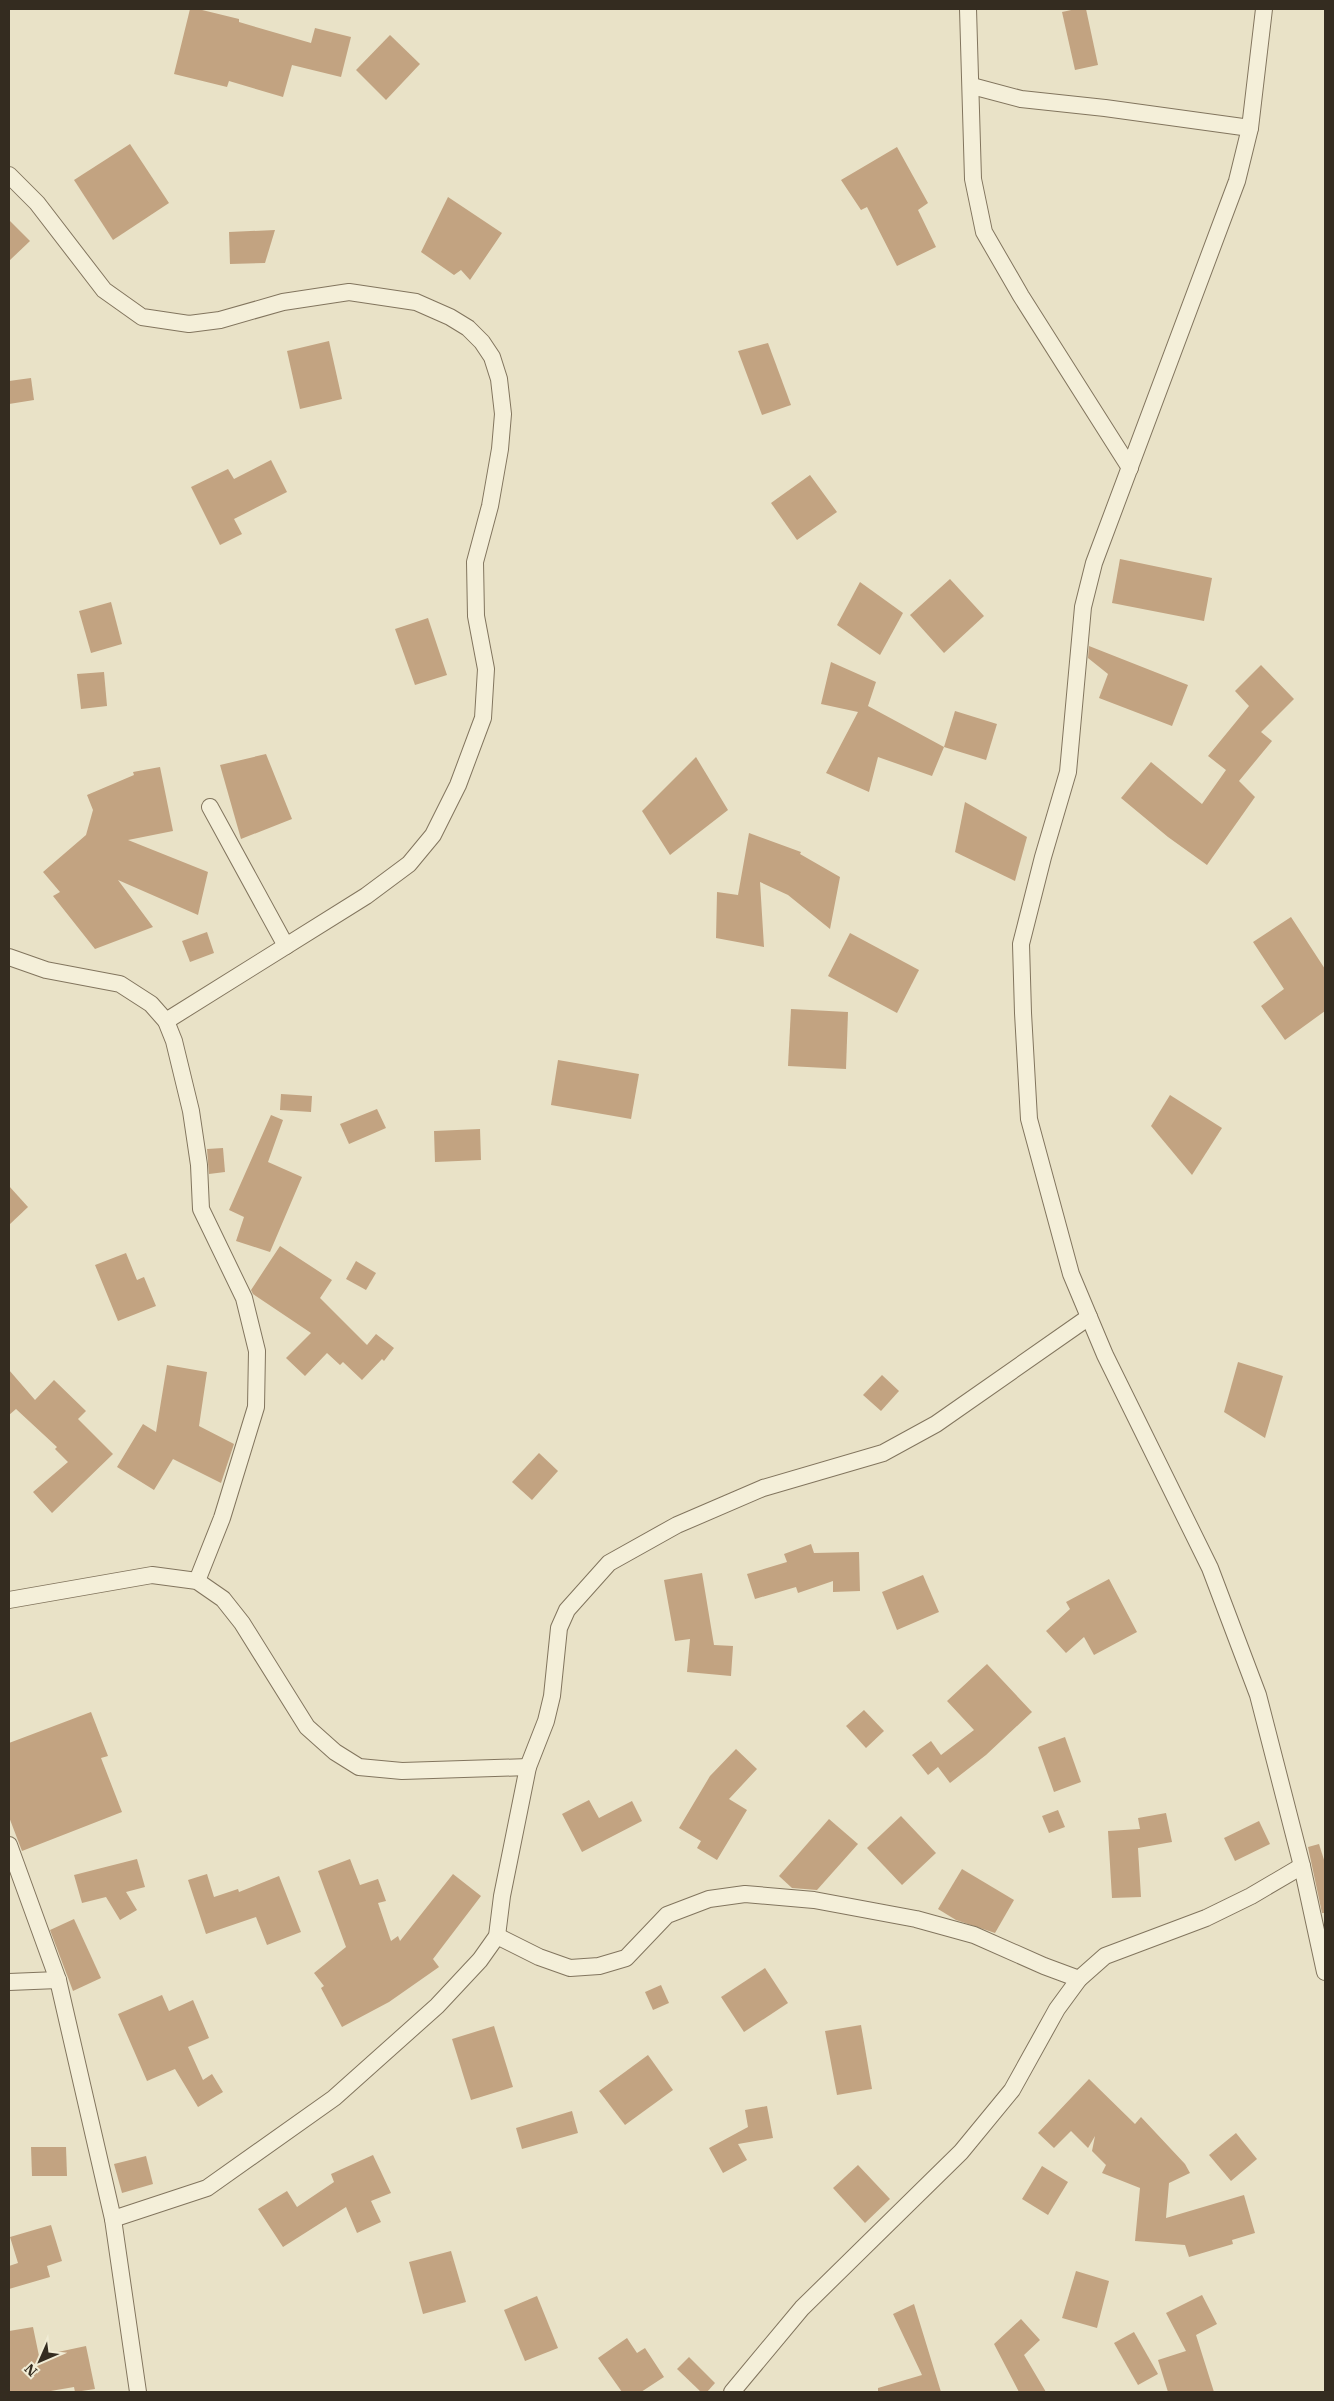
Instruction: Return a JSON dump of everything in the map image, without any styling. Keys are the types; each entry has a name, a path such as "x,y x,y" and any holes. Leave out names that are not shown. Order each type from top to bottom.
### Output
{"street":[{"path":"968,9 972,86 972,179 984,232 1021,296 1130,468"},
{"path":"1264,9 1250,128 1237,181 1094,563 1083,607 1068,772 1043,857 1021,944 1022,1013 1029,1119 1071,1274 1105,1355 1210,1568 1258,1695 1302,1866 1325,1972"},
{"path":"972,86 1021,99 1105,108 1250,128"},
{"path":"9,175 37,203 104,290 142,317 189,324 220,320 283,302 349,292 416,302 450,317 475,335 492,357 499,379 502,414 500,449 490,506 475,562 476,616 486,669 483,718 458,785 433,835 409,864 366,896 166,1022"},
{"path":"210,807 286,946"},
{"path":"9,957 46,970 120,984 151,1004 166,1022 174,1041 185,1080 199,1165 201,1209 244,1298 257,1351 256,1407 222,1518 197,1581"},
{"path":"113,2219 207,2188 334,2098 437,2006 480,1960 497,1936 502,1896 528,1767 546,1721 552,1696 559,1628 567,1610 609,1563 678,1525 763,1488 883,1453 936,1424 1022,1362 1089,1317"},
{"path":"9,1600 152,1575 197,1581 223,1599 242,1623 307,1727 335,1752 359,1767 402,1771 528,1767"},
{"path":"9,1845 58,1980 113,2219 138,2392"},
{"path":"732,2392 802,2308 962,2152 1012,2090 1057,2009 1079,1979 1105,1956 1206,1918 1251,1896 1302,1866"},
{"path":"497,1936 539,1957 570,1968 599,1966 626,1958 667,1916 709,1899 745,1894 814,1900 916,1919 974,1935 1044,1966 1079,1979"},
{"path":"9,1982 58,1980"}],"building":[{"path":"190,9 198,9 239,19 239,22 311,43 315,28 351,37 341,77 292,65 283,97 229,81 227,87 174,74"},
{"path":"1086,9 1098,65 1075,70 1062,12"},
{"path":"390,35 420,64 386,100 356,70"},
{"path":"130,144 169,203 113,240 74,180"},
{"path":"897,147 928,203 918,210 936,247 897,266 867,207 861,210 841,180"},
{"path":"448,197 502,233 470,280 461,270 454,275 421,252"},
{"path":"9,220 30,241 9,261"},
{"path":"275,230 265,263 230,264 229,232"},
{"path":"329,341 342,399 300,409 287,351"},
{"path":"768,343 791,405 762,415 738,351"},
{"path":"31,378 34,400 9,404 9,381"},
{"path":"271,460 287,492 234,519 242,534 220,545 191,487 228,469 234,479"},
{"path":"810,475 837,512 797,540 771,503"},
{"path":"1120,559 1212,578 1204,621 1112,603"},
{"path":"950,579 984,616 944,653 910,615"},
{"path":"860,582 903,613 880,655 837,625"},
{"path":"111,602 122,644 91,653 79,611"},
{"path":"428,618 447,675 415,685 395,629"},
{"path":"1089,646 1188,685 1172,726 1099,698 1108,674 1088,658"},
{"path":"831,662 876,682 868,706 944,747 932,776 878,757 869,792 826,773 858,712 821,704"},
{"path":"1261,665 1294,699 1261,732 1272,741 1239,781 1255,797 1207,865 1168,837 1121,798 1151,762 1202,804 1226,770 1208,756 1249,706 1235,691"},
{"path":"104,672 107,706 81,709 77,674"},
{"path":"955,711 997,724 986,760 944,747"},
{"path":"266,754 292,819 241,839 220,765"},
{"path":"696,757 728,810 670,855 642,811"},
{"path":"160,767 173,831 128,840 208,872 198,915 118,880 153,927 95,949 53,896 60,892 43,872 86,835 93,810 87,795 134,775 133,772"},
{"path":"965,802 1027,837 1015,881 955,852"},
{"path":"749,833 801,852 800,854 840,877 830,929 788,895 760,882 764,947 716,938 717,892 738,895"},
{"path":"1291,917 1325,969 1325,1011 1285,1040 1261,1006 1284,989 1253,942"},
{"path":"207,932 214,953 190,962 182,941"},
{"path":"850,933 919,970 897,1013 828,976"},
{"path":"791,1009 848,1012 846,1069 788,1066"},
{"path":"558,1060 639,1074 631,1119 551,1105"},
{"path":"281,1094 312,1096 311,1112 280,1110"},
{"path":"1170,1095 1222,1128 1192,1175 1151,1126"},
{"path":"377,1109 386,1128 349,1144 340,1124"},
{"path":"271,1115 283,1120 268,1162 302,1177 270,1252 236,1241 244,1217 229,1210"},
{"path":"480,1129 481,1160 435,1162 434,1131"},
{"path":"223,1148 225,1172 209,1174 207,1149"},
{"path":"9,1186 28,1207 9,1225"},
{"path":"280,1246 332,1280 320,1298 367,1345 376,1334 394,1348 384,1361 382,1359 362,1380 343,1362 340,1365 327,1353 305,1376 286,1358 311,1333 253,1294 251,1290"},
{"path":"126,1253 137,1280 144,1277 156,1306 118,1321 95,1265"},
{"path":"356,1261 376,1273 366,1290 346,1279"},
{"path":"1238,1362 1283,1376 1265,1438 1224,1412"},
{"path":"167,1365 207,1372 199,1426 234,1444 221,1483 173,1459 154,1490 117,1467 143,1424 156,1432"},
{"path":"9,1370 35,1400 54,1380 86,1411 78,1419 113,1454 52,1513 33,1492 68,1462 55,1449 57,1447 16,1409 9,1415"},
{"path":"882,1375 899,1391 881,1411 863,1395"},
{"path":"539,1453 558,1471 532,1500 512,1482"},
{"path":"811,1544 814,1553 859,1552 860,1591 833,1592 833,1581 798,1593 796,1587 755,1599 747,1574 787,1562 784,1554"},
{"path":"702,1573 714,1645 733,1646 731,1676 687,1672 690,1639 675,1641 664,1580"},
{"path":"923,1575 939,1612 897,1630 882,1592"},
{"path":"1109,1579 1137,1632 1094,1655 1084,1637 1066,1653 1046,1631 1070,1609 1066,1602"},
{"path":"987,1664 1032,1712 986,1755 950,1783 938,1767 928,1775 912,1755 931,1741 941,1755 974,1730 947,1701"},
{"path":"864,1710 884,1731 866,1748 846,1726"},
{"path":"91,1712 108,1756 101,1758 122,1812 22,1851 9,1817 9,1743"},
{"path":"1065,1737 1081,1782 1054,1792 1038,1747"},
{"path":"736,1749 757,1769 729,1799 747,1810 717,1860 697,1848 701,1841 679,1828 710,1776"},
{"path":"589,1800 599,1818 632,1801 642,1821 582,1852 562,1814"},
{"path":"1058,1810 1065,1827 1049,1833 1042,1816"},
{"path":"1166,1813 1172,1842 1138,1848 1141,1897 1112,1898 1108,1831 1140,1829 1138,1818"},
{"path":"901,1816 936,1853 902,1885 867,1848"},
{"path":"829,1819 858,1844 817,1890 792,1888 779,1876"},
{"path":"1259,1821 1270,1844 1235,1861 1224,1838"},
{"path":"1319,1844 1325,1863 1325,1913 1322,1913 1308,1847"},
{"path":"137,1859 145,1887 126,1892 137,1910 120,1920 106,1897 82,1903 74,1875"},
{"path":"350,1859 360,1885 378,1879 386,1901 378,1903 391,1941 398,1936 400,1941 453,1874 481,1896 433,1959 439,1967 389,2002 342,2027 321,1988 324,1986 314,1973 346,1947 318,1871"},
{"path":"962,1869 1014,1900 995,1933 956,1920 938,1909"},
{"path":"207,1874 214,1897 238,1889 239,1892 279,1876 301,1932 267,1945 256,1917 206,1934 188,1880"},
{"path":"74,1919 101,1978 73,1991 50,1930"},
{"path":"765,1968 788,2003 744,2032 721,1997"},
{"path":"661,1985 669,2003 653,2010 645,1992"},
{"path":"162,1995 169,2011 193,2000 209,2038 188,2047 203,2080 212,2074 223,2092 198,2107 175,2069 147,2081 118,2014"},
{"path":"861,2025 872,2089 837,2095 825,2031"},
{"path":"494,2026 513,2087 471,2100 452,2039"},
{"path":"648,2055 673,2090 625,2125 599,2091"},
{"path":"1089,2079 1135,2124 1141,2117 1185,2164 1190,2173 1169,2183 1166,2218 1244,2195 1255,2233 1232,2240 1233,2244 1189,2257 1185,2245 1135,2241 1140,2188 1102,2173 1106,2165 1092,2151 1095,2136 1088,2148 1071,2131 1054,2148 1038,2133"},
{"path":"767,2106 773,2138 738,2144 747,2160 723,2173 709,2148 748,2127 745,2110"},
{"path":"572,2111 578,2133 522,2149 516,2128"},
{"path":"1236,2133 1257,2159 1231,2181 1209,2155"},
{"path":"31,2147 66,2147 67,2176 32,2176"},
{"path":"373,2155 391,2193 371,2201 381,2222 357,2233 346,2207 283,2247 258,2209 287,2191 297,2207 334,2182 331,2174"},
{"path":"146,2156 153,2184 122,2193 114,2164"},
{"path":"858,2165 890,2199 865,2223 833,2188"},
{"path":"1042,2166 1068,2182 1048,2215 1022,2199"},
{"path":"51,2225 62,2261 47,2266 50,2277 9,2289 9,2266 18,2263 10,2237"},
{"path":"451,2251 466,2302 423,2314 409,2262"},
{"path":"1076,2271 1109,2281 1097,2328 1062,2318"},
{"path":"1202,2295 1217,2324 1196,2335 1214,2392 1168,2392 1158,2360 1186,2351 1166,2313"},
{"path":"537,2296 558,2348 525,2361 504,2310"},
{"path":"914,2304 941,2392 878,2392 878,2388 922,2375 893,2314"},
{"path":"1021,2319 1040,2340 1024,2355 1046,2392 1019,2392 994,2344"},
{"path":"33,2327 39,2356 86,2346 95,2389 75,2392 74,2387 45,2392 9,2392 9,2331"},
{"path":"1134,2332 1158,2374 1138,2385 1114,2343"},
{"path":"627,2338 637,2353 645,2348 664,2377 641,2392 622,2392 598,2358"},
{"path":"689,2357 715,2383 707,2392 701,2392 677,2369"}]}
